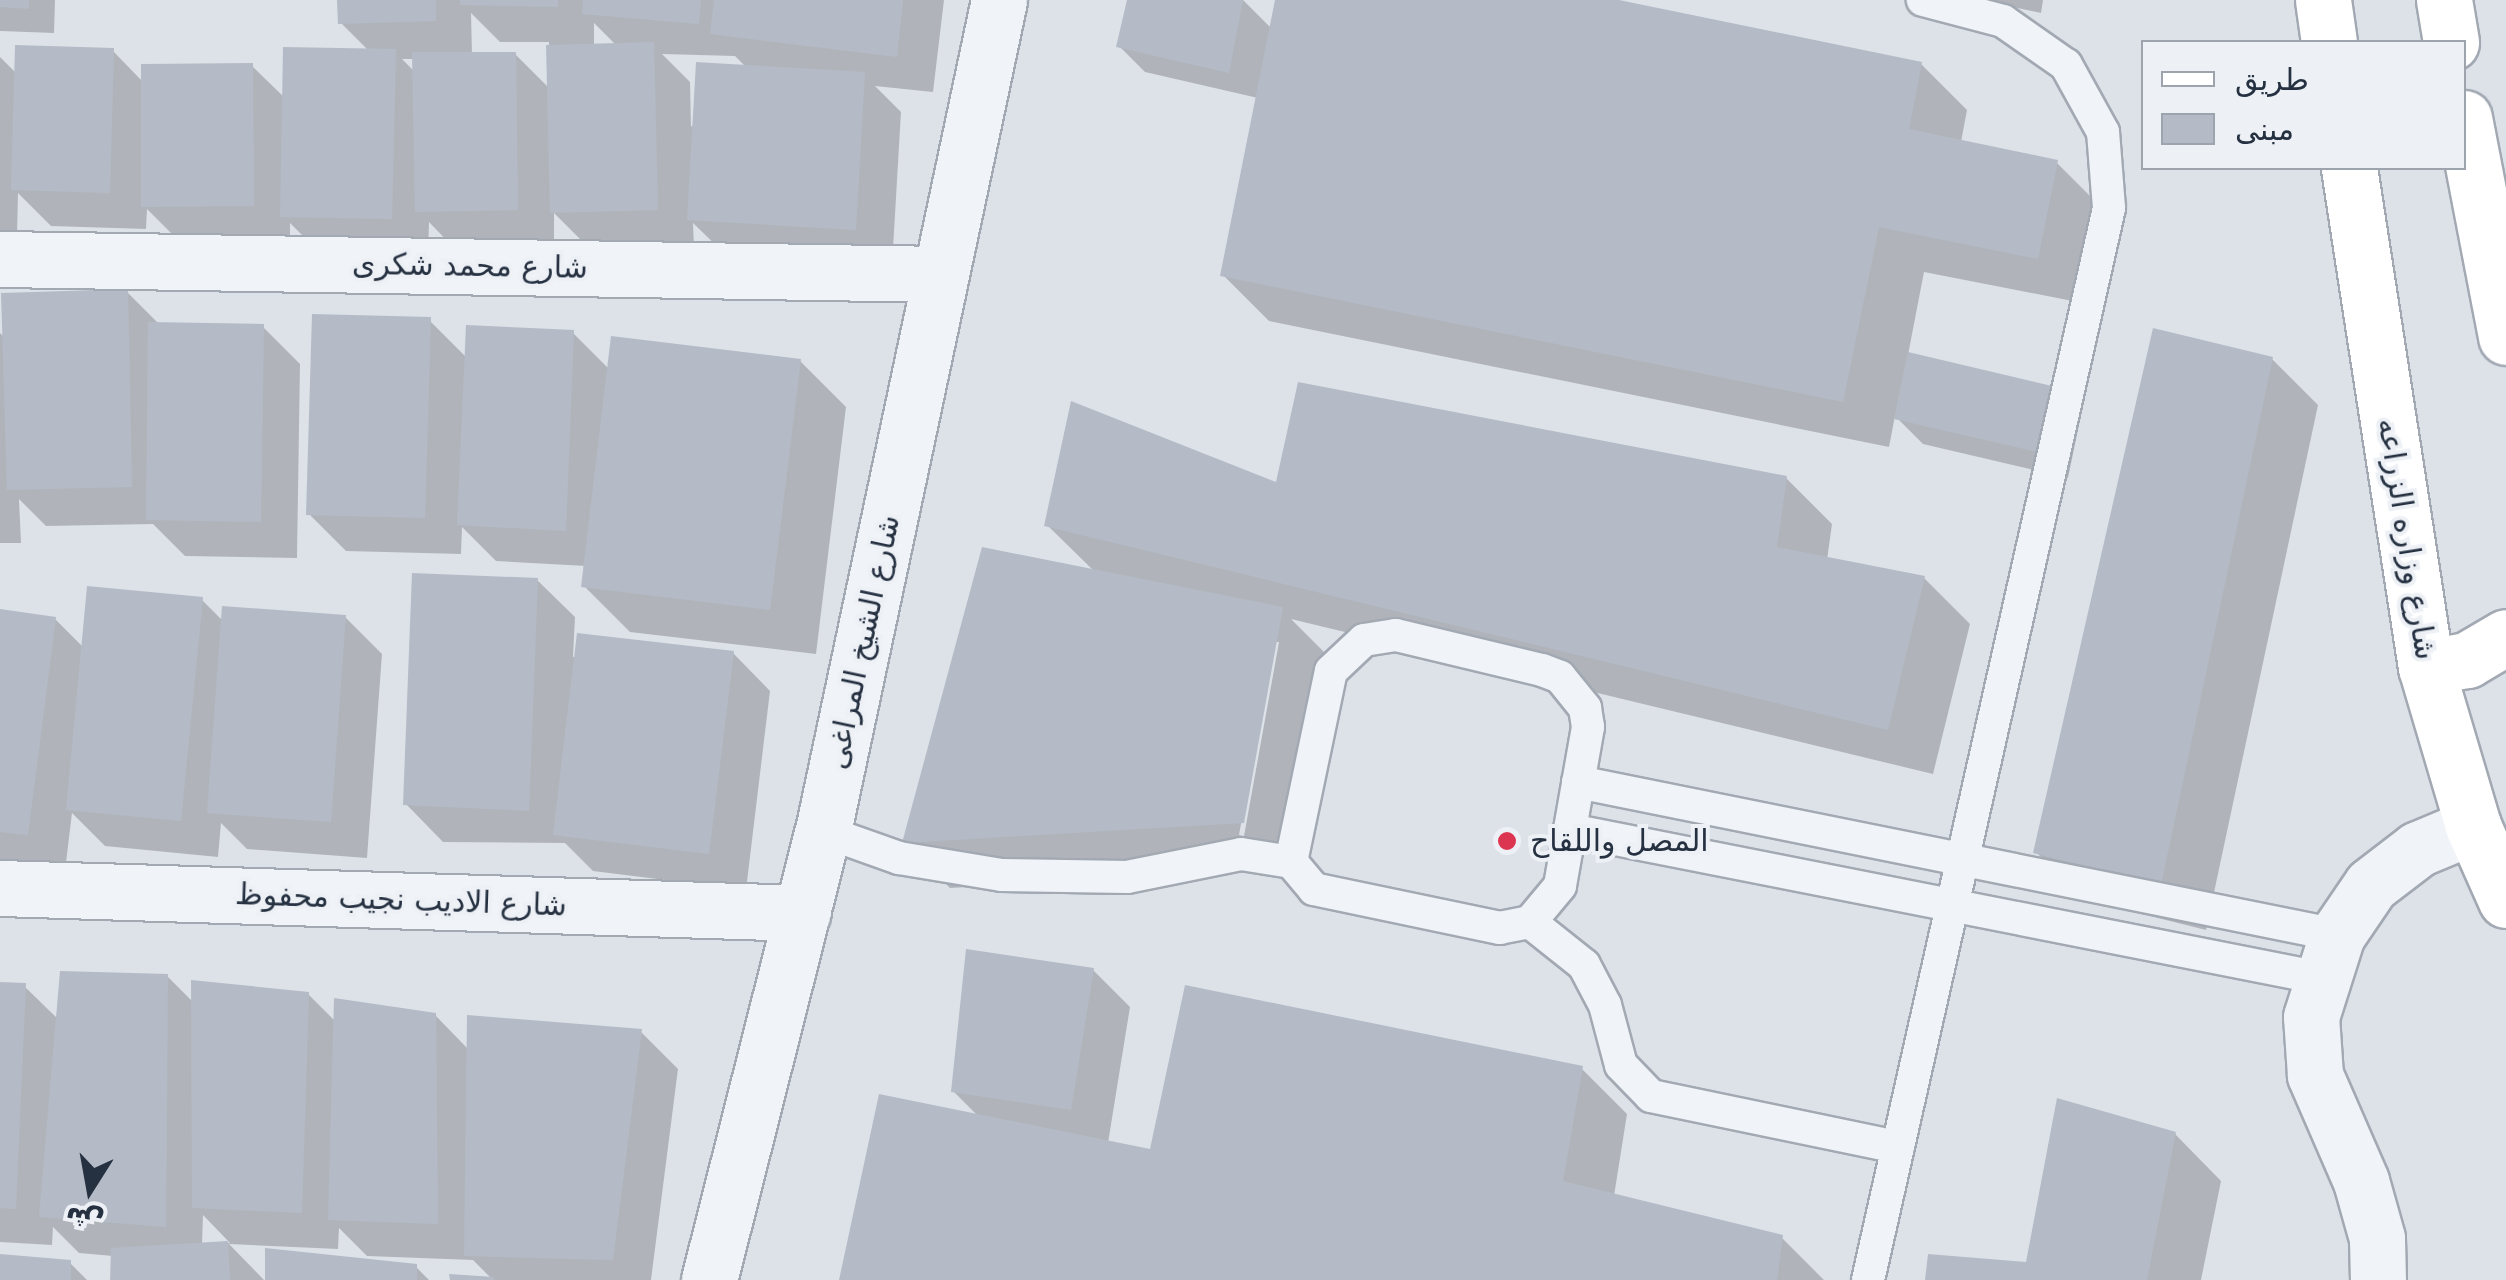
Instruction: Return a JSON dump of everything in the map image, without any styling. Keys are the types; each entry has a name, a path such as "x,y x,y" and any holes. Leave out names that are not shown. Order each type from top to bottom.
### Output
{"main road":[{"path":"2323,0 2329,40"},
{"path":"2444,0 2451,40"},
{"path":"2466,128 2506,336"},
{"name":"شارع وزاره الزراعه","path":"2348,170 2426,667 2490,822 2506,900"},
{"path":"2426,667 2467,660 2506,637"}],"street":[{"name":"شارع الشيخ المراغى","path":"709,1280 823,831 998,0"},
{"name":"شارع محمد شكرى","path":"0,258 940,274"},
{"path":"2378,1280 2376,1238 2362,1182 2316,1075 2311,1018 2329,956 2371,885 2418,848 2490,822"},
{"name":"شارع الاديب نجيب محفوظ","path":"0,888 802,913"}],"lane":[{"path":"1868,1280 2109,208 2103,132 2088,97 2066,65 2006,11 1923,0"},
{"path":"823,831 899,858 1002,875 1127,877 1241,854 1291,862 1314,889 1500,928 1530,922 1560,886 1578,782 1585,708 1560,677 1379,636 1349,648 1331,671 1291,862"},
{"path":"1578,782 1964,858 2329,956"},
{"path":"1570,830 1953,906 2329,956"},
{"path":"1530,922 1584,965 1605,1006 1616,1056 1651,1096 1898,1146"}],"building":[{"path":"0,0 29,0 29,9 0,7"},
{"path":"337,0 436,0 436,21 338,24"},
{"path":"460,0 558,0 558,7 460,5"},
{"path":"583,0 701,0 699,24 582,14"},
{"path":"714,0 903,0 897,57 710,34"},
{"path":"1127,0 1243,0 1229,73 1116,47"},
{"path":"1275,0 1619,0 1922,62 1909,129 2058,160 2038,259 1879,227 1843,402 1220,276"},
{"path":"654,42 658,210 550,213 546,45"},
{"path":"15,45 114,48 110,193 11,190"},
{"path":"283,47 396,49 392,219 280,217"},
{"path":"412,52 516,52 518,210 415,212"},
{"path":"696,62 865,72 856,230 687,220"},
{"path":"253,63 254,206 141,207 141,64"},
{"path":"128,289 132,487 7,490 1,293"},
{"path":"312,314 431,317 425,518 306,515"},
{"path":"148,322 264,324 261,522 146,520"},
{"path":"466,325 574,330 566,531 457,525"},
{"path":"2153,328 2273,357 2161,885 2033,853"},
{"path":"611,336 801,359 770,610 581,587"},
{"path":"1908,352 2056,387 2042,453 1894,419"},
{"path":"1298,382 1787,476 1777,547 1925,576 1888,730 1044,526 1071,401 1276,482"},
{"path":"982,547 1283,607 1244,823 902,843"},
{"path":"412,573 538,578 529,811 403,805"},
{"path":"87,586 203,597 181,821 66,810"},
{"path":"222,606 346,615 331,822 207,813"},
{"path":"0,609 56,617 28,835 0,832"},
{"path":"577,633 734,651 709,854 553,835"},
{"path":"966,949 1094,968 1071,1110 951,1092"},
{"path":"60,971 168,974 166,1227 39,1217"},
{"path":"191,980 309,992 302,1213 192,1208"},
{"path":"0,982 26,983 16,1209 0,1208"},
{"path":"1185,985 1583,1066 1563,1181 1783,1235 1777,1280 839,1280 879,1094 1150,1149"},
{"path":"334,998 436,1013 438,1224 328,1220"},
{"path":"467,1015 642,1029 613,1260 464,1256"},
{"path":"2057,1098 2176,1132 2147,1280 1925,1280 1928,1254 2026,1262"},
{"path":"228,1241 230,1280 110,1280 111,1248"},
{"path":"265,1248 417,1264 417,1280 265,1280"},
{"path":"0,1254 71,1260 71,1280 0,1280"},
{"path":"449,1274 494,1277 494,1280 450,1280"}],"place":[{"name":"المصل واللقاح","path":"1507,841"}]}
